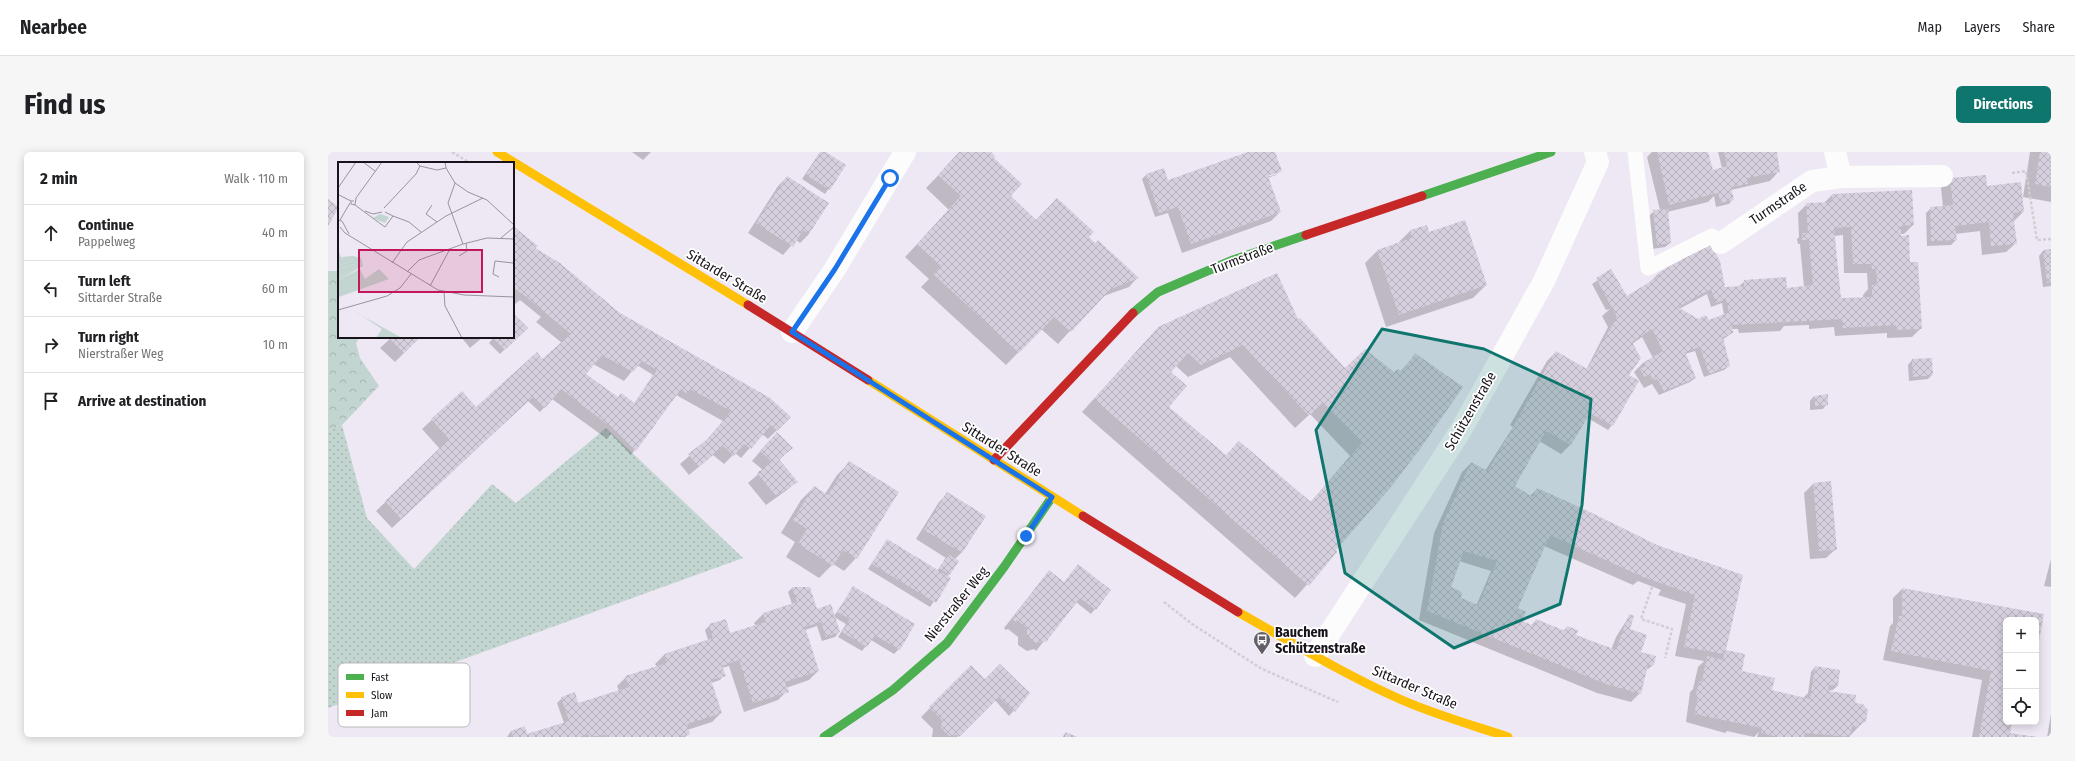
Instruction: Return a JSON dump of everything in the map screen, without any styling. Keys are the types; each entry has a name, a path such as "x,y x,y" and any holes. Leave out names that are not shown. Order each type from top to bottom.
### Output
{"main road":[{"name":"Sittarder Straße","path":"497,152 513,162"},
{"name":"Turmstraße","path":"994,460 1131,314 1158,292 1233,260 1551,152"},
{"name":"Sittarder Straße","path":"514,162 792,332 1216,599 1315,656 1400,699 1434,713 1508,737"},
{"name":"Nierstraßer Weg","path":"824,737 894,690 947,643 1008,561 1052,497"}],"street":[{"path":"792,332 835,269 905,152"},
{"name":"Schützenstraße","path":"1315,656 1461,430 1540,287 1598,162 1595,152"},
{"path":"1835,152 1841,177"},
{"name":"Turmstraße","path":"1721,242 1812,181 1841,177 1942,176"}],"lane":[{"path":"1635,152 1648,268 1712,236 1721,242"}],"path":[{"path":"452,152 468,162"},
{"path":"2012,173 2026,171 2037,240 2051,239"},
{"path":"1652,587 1641,619 1672,629 1665,658"}],"highlighted area":[{"path":"1382,329 1484,349 1591,399 1582,505 1560,604 1454,648 1345,573 1316,430"}],"green space":[{"path":"328,271 338,271 338,338 359,338 356,343 360,358 379,386 342,425 328,431"},
{"path":"342,425 367,518 414,569 492,484 516,503 606,428 743,558 452,663 338,663 338,704 328,708 328,431"}],"building":[{"path":"820,152 826,152 846,165 830,190 806,175"},
{"path":"959,152 991,152 995,156 994,158 1022,184 1011,196 1036,220 1057,198 1094,232 1089,237 1095,243 1098,240 1139,278 1111,289 1071,332 1054,317 1019,353 933,274 941,266 917,244 961,196 938,175"},
{"path":"1248,152 1275,152 1282,171 1268,176 1281,212 1191,244 1178,207 1159,213 1146,174 1164,168 1168,180"},
{"path":"1657,152 1708,152 1713,170 1727,166 1724,152 1777,152 1780,172 1747,178 1748,184 1731,187 1734,200 1721,203 1718,193 1669,205"},
{"path":"2040,152 2051,152 2051,187 2035,184"},
{"path":"1986,175 1987,186 2021,182 2024,212 2013,213 2017,244 1991,246 1989,222 1955,226 1957,240 1931,241 1930,207 1953,205 1950,178"},
{"path":"787,176 829,203 809,234 803,230 793,247 756,223"},
{"path":"1912,190 1914,225 1901,226 1901,236 1909,235 1910,262 1918,262 1922,329 1896,330 1896,325 1843,328 1842,319 1732,325 1733,333 1723,337 1730,366 1709,374 1700,347 1685,352 1696,378 1664,391 1657,379 1653,380 1650,374 1644,377 1640,369 1645,366 1643,363 1663,351 1652,329 1632,342 1641,358 1629,375 1639,381 1613,426 1590,413 1571,445 1546,431 1515,486 1533,497 1537,488 1657,545 1743,575 1726,650 1745,654 1742,671 1775,678 1772,690 1810,699 1815,666 1840,670 1838,686 1829,685 1828,691 1856,695 1855,703 1863,704 1868,710 1866,721 1858,727 1852,726 1850,737 1805,733 1804,737 1778,737 1761,733 1762,728 1694,714 1698,697 1696,694 1699,682 1702,681 1707,656 1723,660 1724,654 1684,647 1695,595 1643,577 1550,535 1518,608 1526,612 1522,621 1534,626 1536,619 1565,631 1567,626 1578,630 1576,635 1616,650 1629,614 1634,616 1630,629 1647,635 1641,652 1656,656 1654,665 1648,665 1641,694 1606,684 1427,611 1443,523 1471,462 1488,471 1556,351 1587,369 1617,317 1596,278 1611,269 1627,296 1659,276 1658,273 1710,243 1720,261 1725,287 1744,286 1744,280 1786,277 1787,288 1813,285 1809,240 1802,240 1802,233 1808,233 1806,203 1833,202 1832,194","holes":["1851,227 1853,264 1871,264 1872,269 1876,269 1877,285 1872,285 1872,297 1841,298 1834,228","1711,289 1716,303 1726,299 1729,312 1709,320 1706,315 1698,319 1678,307","1464,551 1497,561 1478,605 1461,598 1462,592 1451,587"]},
{"path":"328,199 338,206 338,209 328,226"},
{"path":"1668,209 1671,243 1657,245 1653,210"},
{"path":"1465,220 1487,285 1399,315 1377,250 1412,238 1410,230 1427,225 1429,232"},
{"path":"514,227 538,246 535,248 560,263 620,313 770,398 791,417 777,431 771,425 751,449 744,444 734,456 723,446 699,467 688,454 709,438 731,411 690,389 687,394 681,389 636,451 616,431 561,389 545,408 533,397 401,519 385,501 449,439 431,419 462,391 476,407 537,352 542,359 571,334 515,289 514,290","holes":["602,355 633,372 642,361 657,370 635,403 636,404 621,393 618,397 586,374"]},
{"path":"2051,249 2051,282 2047,283 2043,250"},
{"path":"1277,273 1298,319 1300,318 1345,368 1365,349 1394,372 1398,369 1402,372 1415,353 1463,387 1420,449 1391,487 1336,550 1337,552 1309,586 1094,399 1158,327","holes":["1243,345 1309,416 1323,402 1362,443 1311,502 1239,441 1226,455 1169,407 1187,386 1171,372 1188,353 1201,365"]},
{"path":"515,315 528,328 505,350 493,338 514,338"},
{"path":"389,338 420,338 404,353"},
{"path":"1932,358 1933,375 1913,377 1912,359"},
{"path":"1828,394 1828,405 1815,406 1814,396"},
{"path":"777,432 793,448 779,459 798,482 776,496 757,473 772,462 760,451"},
{"path":"849,461 899,492 857,559 843,550 833,566 798,544 807,529 793,520 814,486 828,495"},
{"path":"1831,481 1837,550 1819,551 1813,483"},
{"path":"947,492 986,516 962,553 924,530"},
{"path":"887,539 951,578 936,603 872,564"},
{"path":"948,554 959,561 950,575 939,568"},
{"path":"1078,564 1111,590 1096,610 1080,598 1046,642 1036,643 1027,636 1027,628 1017,620 1016,622 1012,619 1049,570 1064,582"},
{"path":"853,586 915,624 900,650 875,635 867,647 842,632 850,619 837,612"},
{"path":"792,587 810,587 817,609 831,604 840,632 826,637 821,622 805,627 819,671 785,682 789,692 753,703 739,660 722,666 726,676 711,680 722,713 687,724 690,734 680,737 606,737 605,735 589,737 588,734 580,737 513,737 511,731 525,726 527,734 569,721 561,697 575,692 578,703 629,687 625,676 667,663 664,654 713,638 709,624 726,619 730,633 766,622 763,613 797,602"},
{"path":"1902,588 2044,614 2039,640 2039,617 2003,617 2003,725 2011,725 2010,733 2035,737 1979,737 1991,671 1891,651 1899,616 1902,616"},
{"path":"1000,664 1030,693 1015,712 999,697 959,737 957,735 949,736 941,728 942,720 929,707 971,665 985,679"},
{"path":"1065,732 1078,737 1063,737"}],"traffic: fast":[{"path":"1422,196 1551,152"},
{"path":"1133,313 1158,292 1233,260 1306,235"},
{"path":"824,737 893,690 947,643 1004,567 1052,497"}],"traffic: slow":[{"path":"497,152 513,162"},
{"path":"514,162 748,305"},
{"path":"868,380 1083,516"},
{"path":"1238,612 1318,658 1402,700 1454,720 1508,737"}],"traffic: jam":[{"path":"1306,235 1422,196"},
{"path":"748,305 868,380"},
{"path":"994,460 1133,313"},
{"path":"1083,516 1238,612"}],"place":[{"name":"Bauchem Schützenstraße","path":"1262,655"}],"route":[{"path":"890,178 835,269 792,332 1052,497 1041,516 1026,536"}]}
